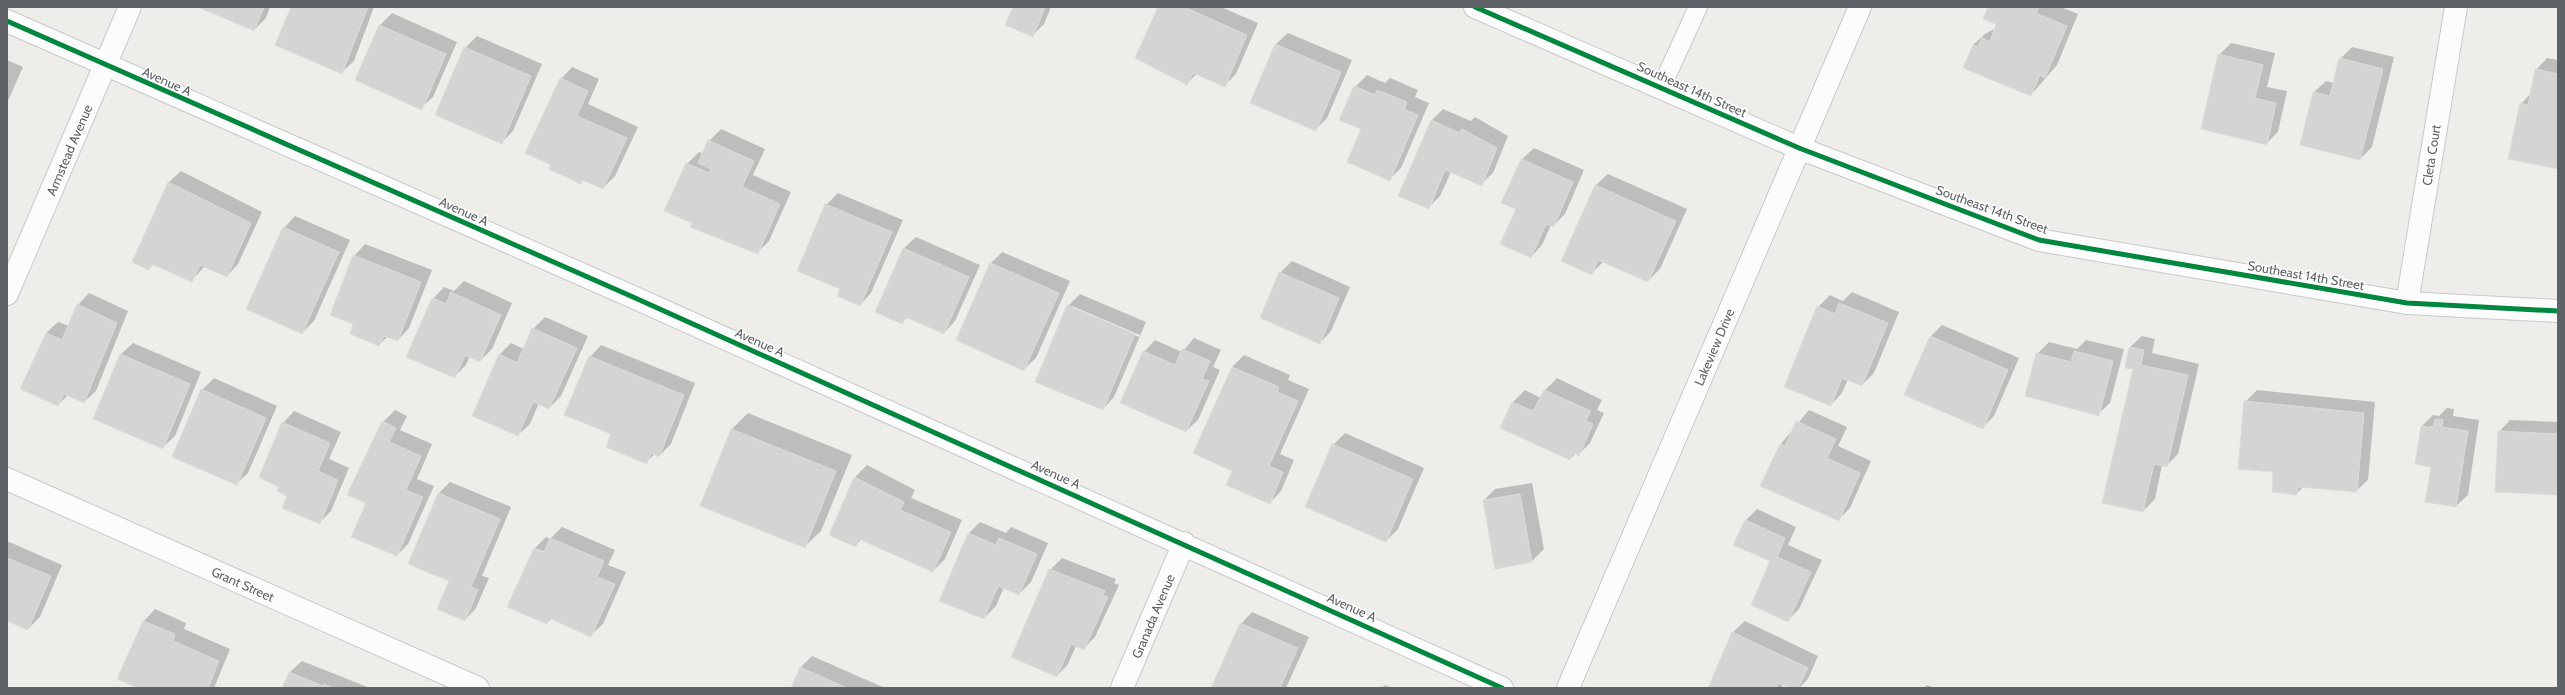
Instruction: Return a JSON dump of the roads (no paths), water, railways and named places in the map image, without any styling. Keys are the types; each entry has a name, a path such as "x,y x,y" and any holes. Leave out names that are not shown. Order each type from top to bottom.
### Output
{"street":[{"name":"Armstead Avenue","path":"7,294 130,7"},
{"name":"Southeast 14th Street","path":"1475,7 1799,148 2039,240 2407,303 2558,311"},
{"name":"Lakeview Drive","path":"1568,688 1860,7"},
{"name":"Cleta Court","path":"2407,303 2456,7"},
{"name":"Avenue A","path":"7,21 105,66 618,290 1184,543 1502,688"},
{"name":"Grant Street","path":"7,479 478,688"},
{"name":"Granada Avenue","path":"1122,688 1184,543"}],"lane":[{"path":"1661,88 1698,7"}]}
